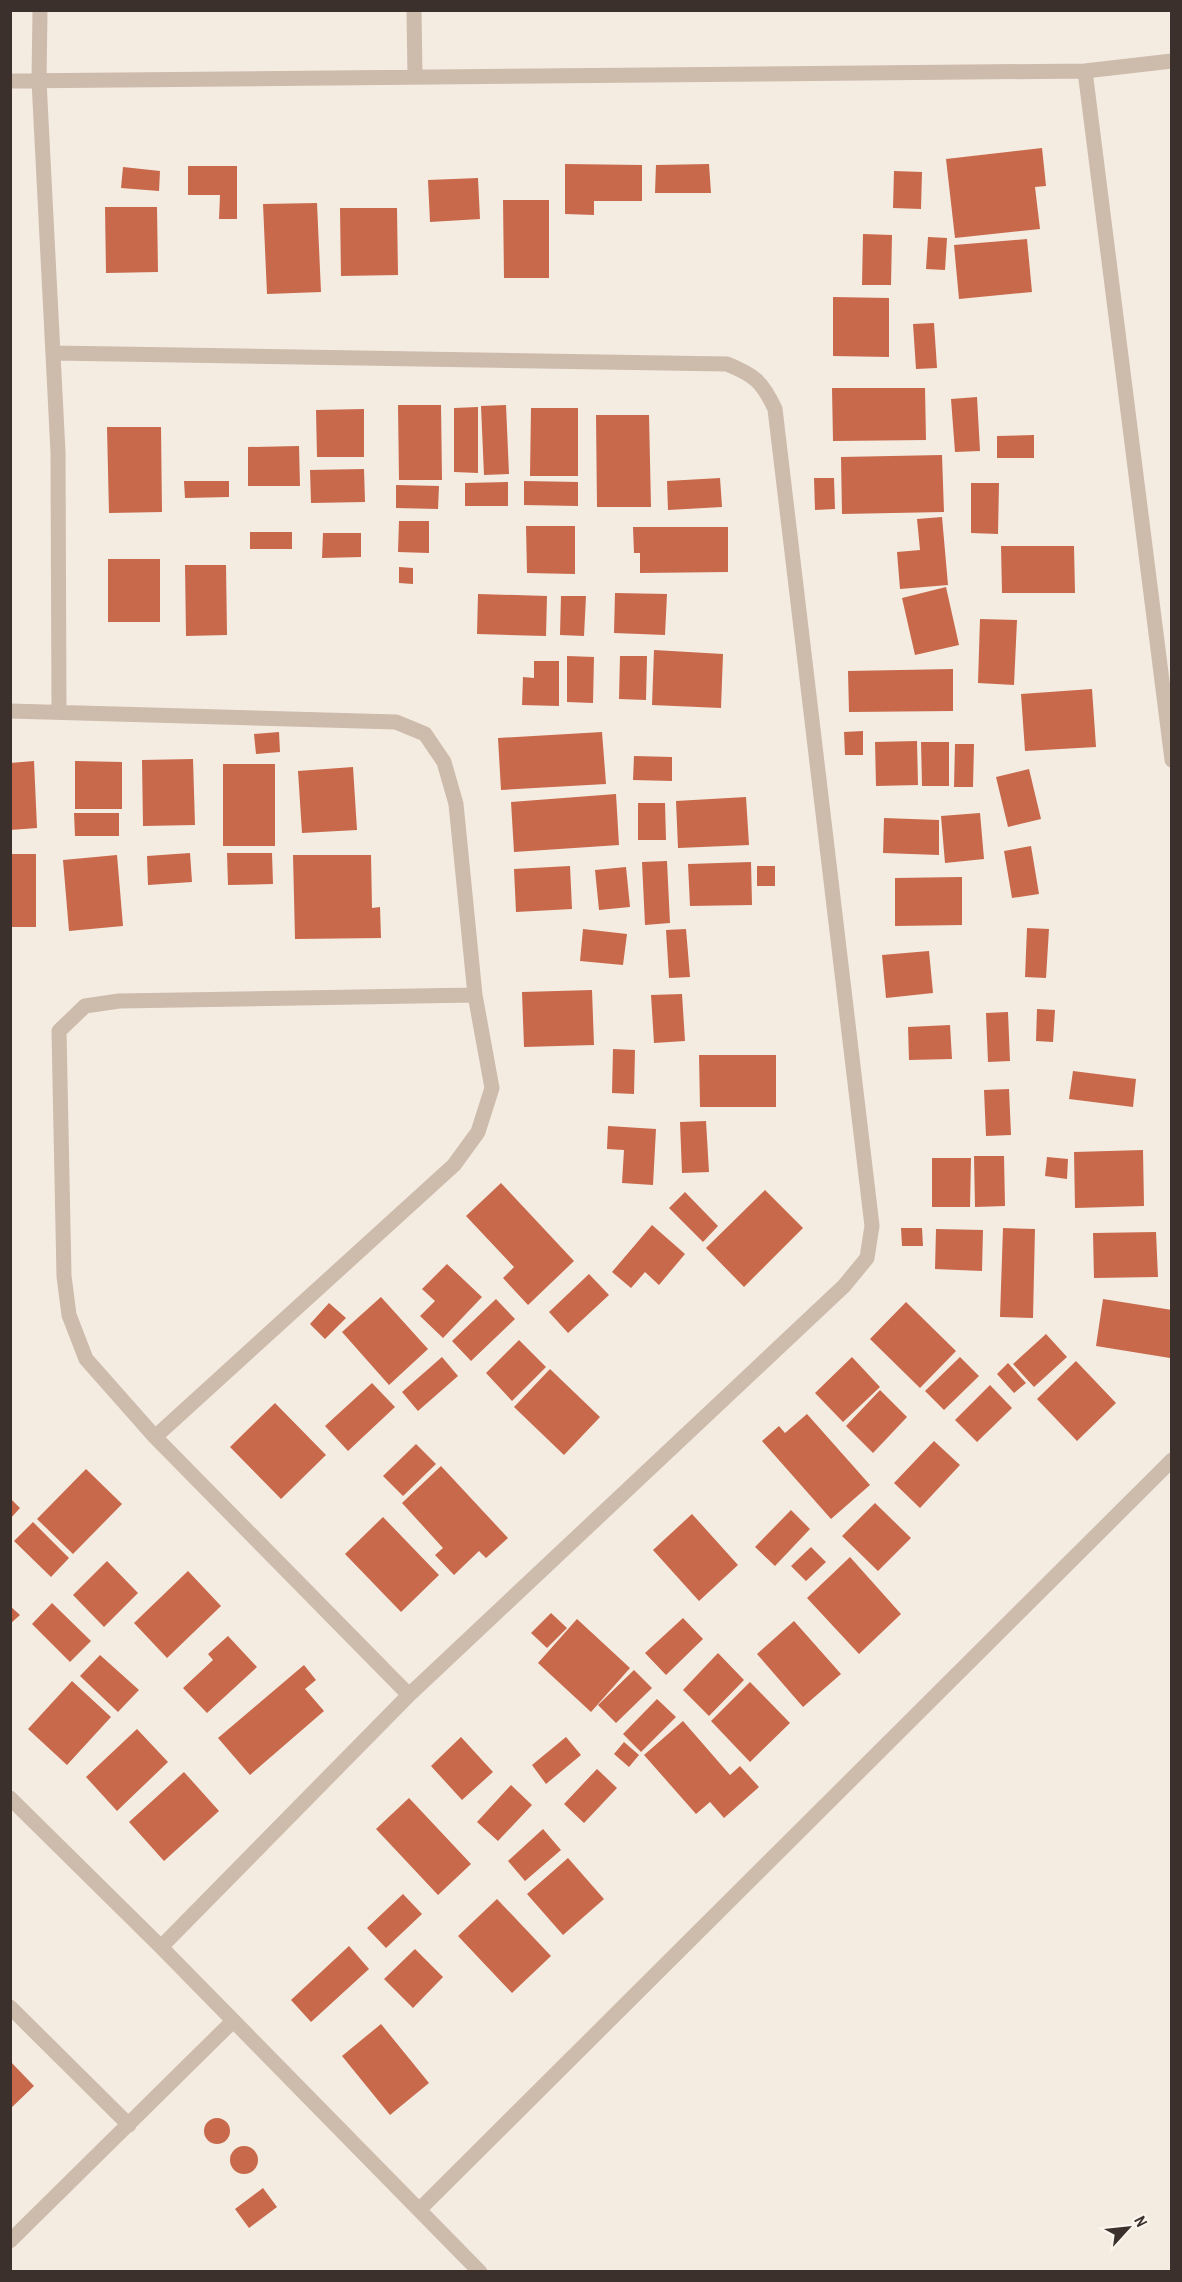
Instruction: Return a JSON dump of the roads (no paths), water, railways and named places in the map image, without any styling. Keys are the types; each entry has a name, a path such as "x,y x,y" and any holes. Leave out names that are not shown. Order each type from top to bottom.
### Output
{"street":[{"path":"40,10 39,81 58,452 59,711"},
{"path":"414,10 415,77"},
{"path":"10,81 1085,71 1172,61"},
{"path":"1085,71 1172,760"},
{"path":"54,353 726,364 750,374 765,388 775,409 872,1226 867,1258 844,1286 409,1695 161,1947"},
{"path":"10,711 396,722 425,734 444,762 456,804 475,995 492,1088 478,1132 454,1165 155,1437"},
{"path":"409,1695 155,1437 86,1359 69,1315 64,1276 59,1031 85,1006 119,1001 475,995"},
{"path":"419,2210 1172,1460"},
{"path":"10,1798 161,1947 480,2271"},
{"path":"10,2007 129,2125"},
{"path":"10,2241 233,2021"}]}
